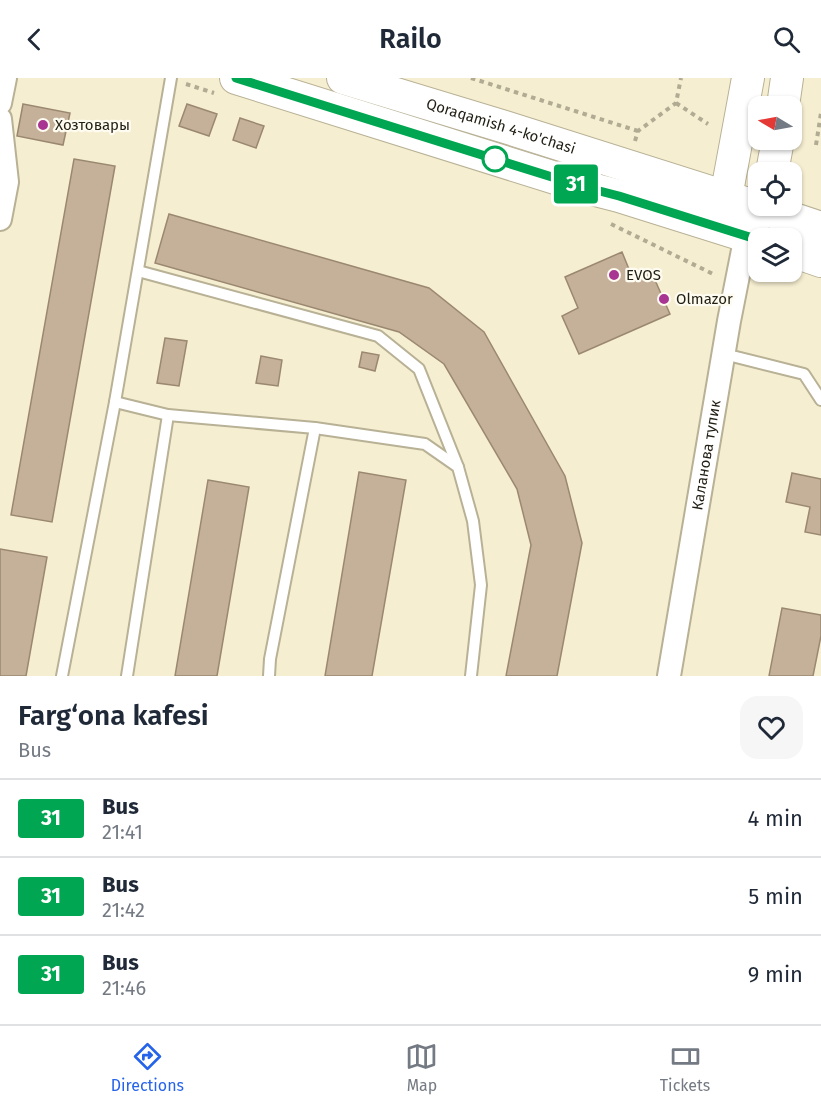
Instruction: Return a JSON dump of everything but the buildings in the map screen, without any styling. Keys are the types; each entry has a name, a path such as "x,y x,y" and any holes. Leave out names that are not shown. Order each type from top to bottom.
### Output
{"main road":[{"path":"236,78 748,235"},
{"name":"Qoraqamish 4-ko'chasi","path":"343,78 748,203"},
{"path":"748,78 726,197 748,230"},
{"path":"784,96 787,78"},
{"name":"Qoraqamish 4-ko'chasi","path":"788,216 821,228"},
{"path":"802,254 821,261"}],"street":[{"path":"0,103 5,78"},
{"path":"0,119 6,183 0,219"},
{"name":"Каланова тупик","path":"669,676 724,354 748,257"}],"lane":[{"path":"62,676 115,402 171,78"},
{"path":"138,271 378,336 418,369 458,467 473,521 481,585 471,676"},
{"path":"724,354 804,374 821,400"},
{"path":"115,402 168,415 315,428 425,444 458,467"},
{"path":"127,676 168,415"},
{"path":"269,676 270,659 315,428"}],"path":[{"path":"471,78 638,131 676,103 681,78"},
{"path":"676,103 708,124"},
{"path":"816,145 821,113"}],"bus line":[{"name":"31","path":"236,78 748,236"}],"place":[{"name":"Хозтовары","path":"43,125"},
{"name":"EVOS","path":"614,275"},
{"name":"Olmazor","path":"664,299"}]}
